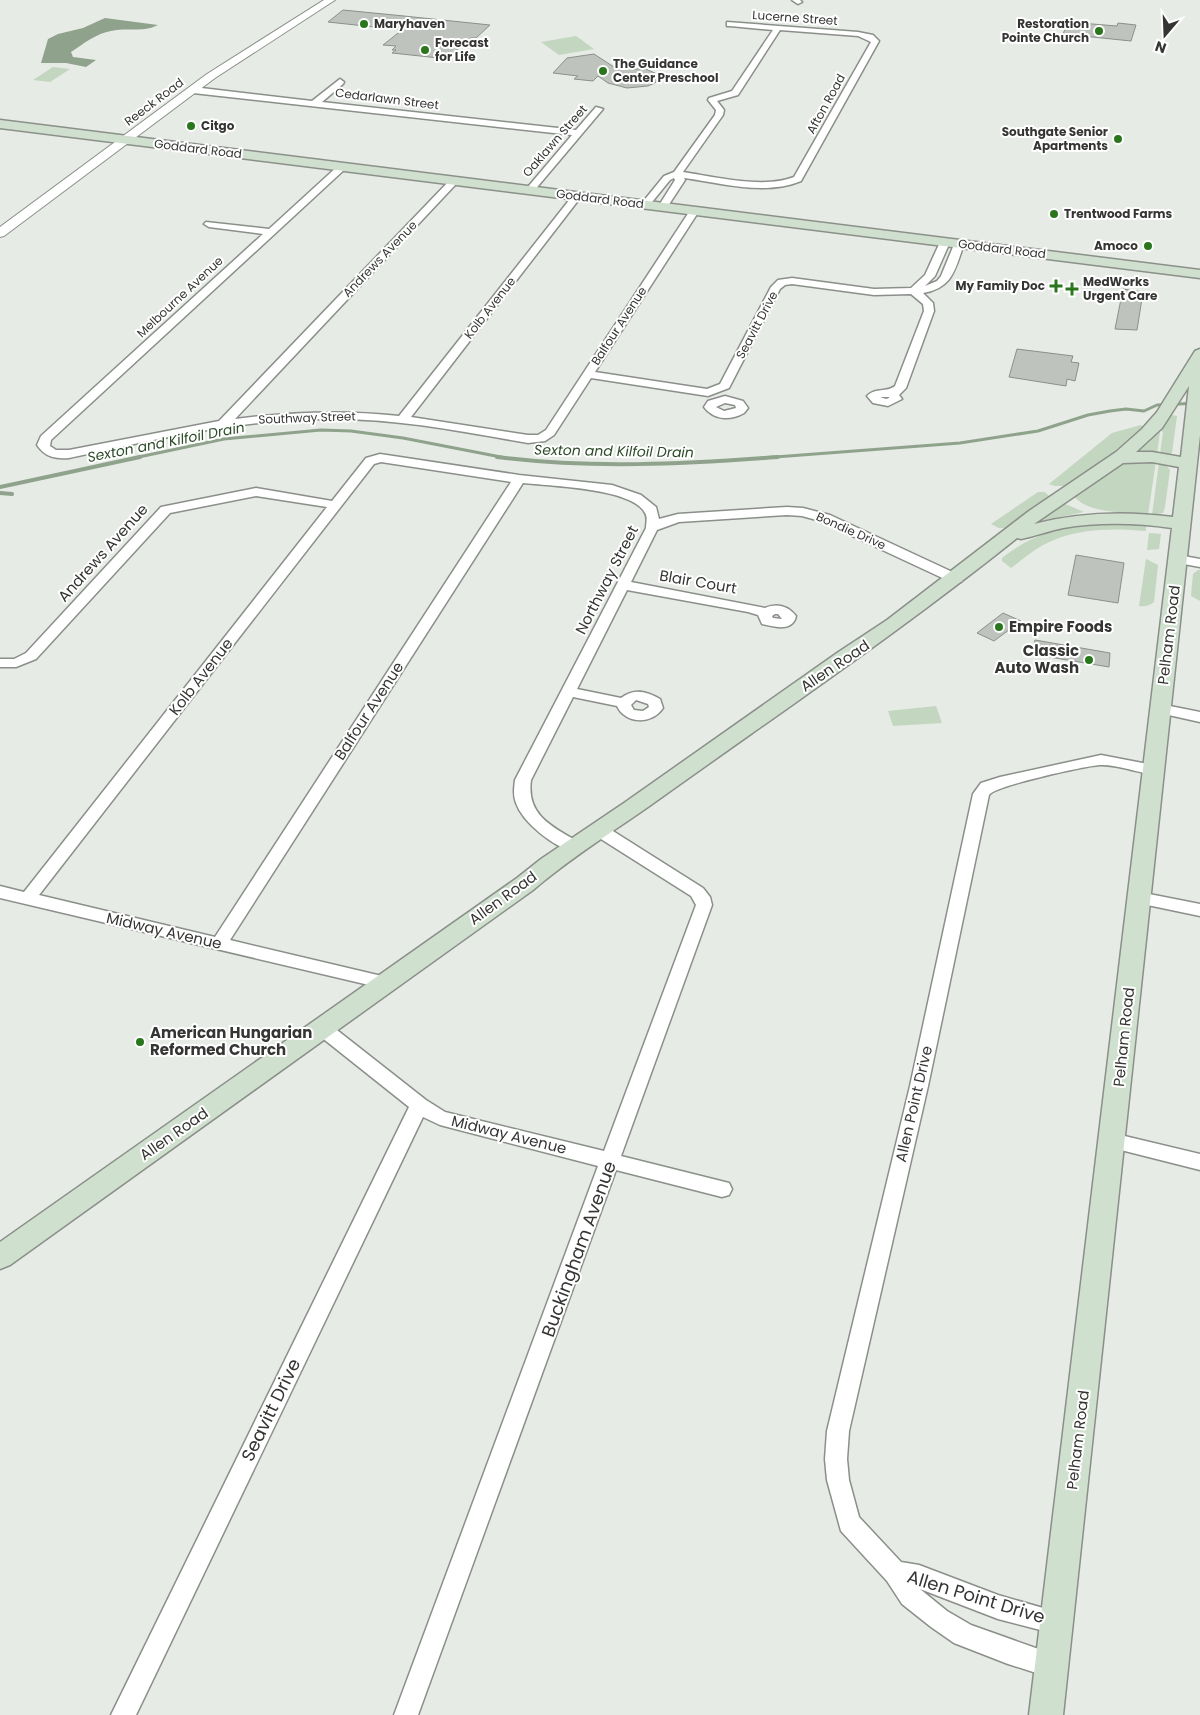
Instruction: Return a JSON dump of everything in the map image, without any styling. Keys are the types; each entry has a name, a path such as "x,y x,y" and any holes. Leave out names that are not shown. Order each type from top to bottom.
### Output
{"main road":[{"name":"Goddard Road","path":"0,124 1200,274"},
{"name":"Allen Road","path":"0,1258 574,847 844,657 876,638 956,579 1062,496 1148,434 1165,411 1200,354"},
{"name":"Pelham Road","path":"1046,1715 1160,709 1189,561 1182,524 1188,464 1195,438 1194,403 1200,360"},
{"path":"1116,458 1152,457 1188,464"},
{"path":"1062,496 1070,502 1103,517"},
{"name":"Allen Road","path":"1006,539 1048,525 1078,519 1103,517 1147,518 1182,524"}],"street":[{"name":"Reeck Road","path":"2,230 227,65 330,0"},
{"name":"Lucerne Street","path":"730,24 876,37"},
{"path":"677,174 720,115 720,110 712,100 734,93 777,29"},
{"name":"Afton Road","path":"768,185 801,183 876,37"},
{"path":"315,103 340,82"},
{"name":"Cedarlawn Street","path":"193,90 578,133"},
{"name":"Oaklawn Street","path":"530,190 600,109"},
{"name":"Melbourne Avenue","path":"46,450 43,445 45,439 342,167"},
{"path":"662,207 680,180 677,174"},
{"path":"645,205 667,178 677,174 768,185 793,192"},
{"name":"Andrews Avenue","path":"224,424 454,181"},
{"name":"Kolb Avenue","path":"402,419 577,196"},
{"name":"Balfour Avenue","path":"541,438 550,432 694,211"},
{"path":"209,224 270,232"},
{"path":"914,291 930,276 945,242"},
{"path":"914,291 928,290 944,282 959,244"},
{"name":"Seavitt Drive","path":"588,374 708,393 716,396 724,386 776,287 782,282 797,281 874,292 914,291"},
{"path":"892,394 900,388 929,311 928,303 914,291"},
{"name":"Southway Street","path":"46,450 53,453 69,454 224,424 316,415 402,419 528,439 541,438"},
{"name":"Northway Street","path":"376,459 386,458 520,479 601,486 637,498 651,510 653,518 652,528 520,789 524,806 534,820 546,830 574,847"},
{"name":"Kolb Avenue","path":"28,898 370,461 376,459"},
{"name":"Balfour Avenue","path":"219,944 520,479"},
{"name":"Andrews Avenue","path":"0,663 16,664 31,656 166,510 256,492 336,505"},
{"name":"Bondie Drive","path":"652,528 678,518 787,511 803,512 825,518 956,579"},
{"name":"Blair Court","path":"623,585 750,608 766,613"},
{"path":"569,692 624,703"},
{"path":"1160,709 1200,717"},
{"name":"Allen Point Drive","path":"1052,1666 1008,1652 963,1634 939,1619 910,1596 895,1573 849,1523 838,1480 836,1459 838,1431 919,1086 981,794 986,787 1101,760 1153,770"},
{"name":"Buckingham Avenue","path":"406,1715 688,951 704,902 698,892 599,830"},
{"name":"Midway Avenue","path":"0,892 386,983"},
{"path":"1139,898 1200,910"},
{"name":"Midway Avenue","path":"322,1028 419,1105 440,1118 722,1188"},
{"name":"Seavitt Drive","path":"123,1715 419,1105"},
{"path":"1112,1141 1200,1162"},
{"name":"Allen Point Drive","path":"895,1573 919,1577 998,1607 1056,1622"}],"shaded area":[{"path":"105,18 158,25 146,29 111,31 90,39 71,52 73,57 96,60 86,67 66,63 41,63 48,39 58,34 83,28"},
{"path":"576,36 594,49 559,55 541,42"},
{"path":"53,67 70,69 50,82 33,80"},
{"path":"1172,415 1177,416 1172,453 1166,456 1160,454 1163,432 1159,430"},
{"path":"1141,425 1145,428 1067,486 1049,484 1112,433"},
{"path":"1157,432 1160,432 1157,454 1134,453"},
{"path":"1156,461 1148,515 1098,509 1080,502 1074,496 1120,463"},
{"path":"1159,462 1166,465 1170,470 1163,513 1152,515"},
{"path":"1038,492 1045,492 1050,497 1007,528 999,528 991,524"},
{"path":"1063,503 1084,512 1038,520"},
{"path":"1084,523 1146,523 1146,531 1093,530 1080,532 1055,539 1043,545 1011,568 1002,561 1002,558 1031,540 1061,528"},
{"path":"1149,533 1161,534 1159,549 1147,550"},
{"path":"1146,559 1158,565 1154,602 1147,606 1139,606"},
{"path":"1200,570 1200,601 1191,596 1193,574"},
{"path":"936,706 942,723 893,726 888,711"}],"building":[{"path":"343,10 490,25 476,38 471,38 453,53 446,53 439,58 392,53 396,50 392,50 396,46 383,45 402,30 328,22"},
{"name":"Restoration Pointe Church","path":"1068,22 1117,26 1118,23 1136,25 1131,41 1063,34"},
{"name":"The Guidance Center Preschool","path":"594,54 617,69 646,69 661,76 655,83 648,86 627,88 608,83 598,76 593,81 574,79 578,76 553,73 567,58"},
{"path":"1123,289 1143,292 1137,330 1115,329"},
{"path":"1017,349 1073,356 1071,362 1079,363 1075,381 1067,379 1066,386 1009,377"},
{"path":"1076,555 1124,563 1118,603 1068,595"},
{"name":"Empire Foods","path":"1003,613 1021,621 994,641 977,633"},
{"name":"Classic Auto Wash","path":"1035,640 1110,653 1109,667 1031,654"}],"waterway":[{"name":"Sexton and Kilfoil Drain","path":"762,458 960,443 1038,431 1088,415 1110,411 1126,409 1144,411 1157,405 1200,403"},
{"name":"Sexton and Kilfoil Drain","path":"134,458 224,439 321,430 351,431 403,438 506,458"},
{"name":"Sexton and Kilfoil Drain","path":"0,487 140,457"},
{"name":"Sexton and Kilfoil Drain","path":"497,457 532,461 602,464 708,462 778,457"},
{"path":"0,493 12,494"}],"place":[{"name":"Maryhaven","path":"364,24"},
{"name":"Restoration Pointe Church","path":"1099,31"},
{"name":"Forecast for Life","path":"425,50"},
{"name":"The Guidance Center Preschool","path":"603,71"},
{"name":"Citgo","path":"191,126"},
{"name":"Southgate Senior Apartments","path":"1118,139"},
{"name":"Trentwood Farms","path":"1054,214"},
{"name":"Amoco","path":"1148,246"},
{"name":"My Family Doc","path":"1056,286"},
{"name":"MedWorks Urgent Care","path":"1072,289"},
{"name":"Empire Foods","path":"999,627"},
{"name":"Classic Auto Wash","path":"1089,660"},
{"name":"American Hungarian Reformed Church","path":"140,1042"}]}
